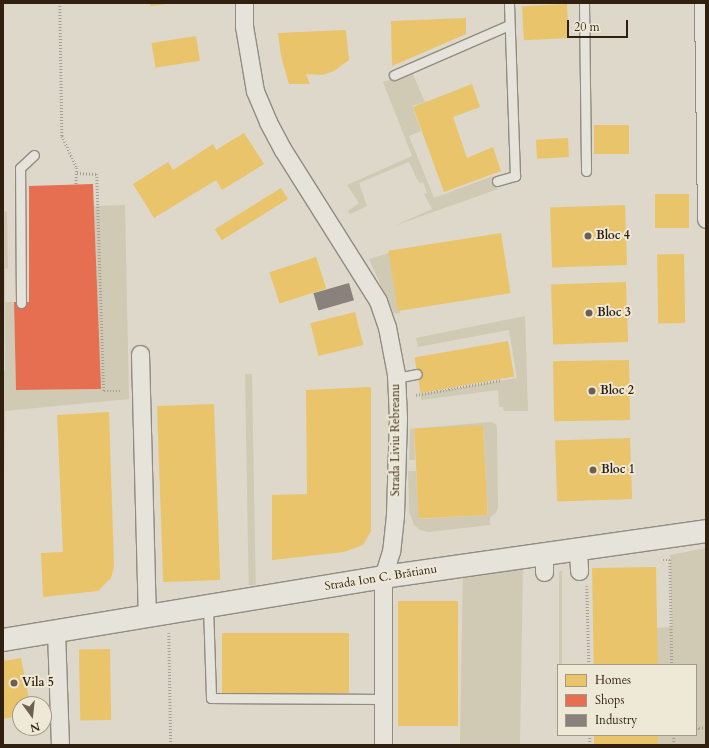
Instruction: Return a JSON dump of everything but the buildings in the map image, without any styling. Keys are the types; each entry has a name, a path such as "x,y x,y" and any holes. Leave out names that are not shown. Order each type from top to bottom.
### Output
{"street":[{"name":"Strada Liviu Rebreanu","path":"244,3 244,26 249,63 258,97 283,150 378,301 387,327 404,417 391,552 383,577 383,745"},
{"path":"704,3 706,219"},
{"path":"140,354 147,616"},
{"name":"Strada Ion C. Brătianu","path":"3,640 383,577 544,563 582,568 706,531"},
{"path":"56,631 60,745"}],"lane":[{"path":"497,181 515,176 509,3"},
{"path":"584,3 586,171"},
{"path":"394,75 509,26"},
{"path":"21,303 20,168 34,155"},
{"path":"396,378 417,374"},
{"path":"208,606 211,698 383,699"}],"path":[{"path":"60,3 62,136 77,168 76,185"},
{"path":"77,173 98,174 104,391 141,392"},
{"path":"410,396 502,380"},
{"path":"656,560 670,560 672,664"},
{"path":"582,568 589,664"},
{"path":"169,613 171,745"},
{"path":"588,643 593,643"}],"shaded area":[{"path":"412,72 425,102 412,106 421,131 409,136 434,198 493,176 498,189 394,226 432,209 424,194 427,193 423,182 419,183 409,162 359,183 367,206 350,214 348,211 359,203 347,185 412,156 383,82"},
{"path":"125,205 129,399 5,411 3,556 3,371 5,371 3,212 7,211 8,268 5,269 5,302 14,302 16,390 100,389 94,206"},
{"path":"389,253 400,313 394,314 369,259"},
{"path":"525,316 528,411 504,411 503,407 499,407 498,390 421,400 421,394 517,378 509,330 418,347 416,338"},
{"path":"245,374 252,374 256,585 249,585"},
{"path":"491,422 496,424 497,429 498,508 496,513 490,517 490,525 429,532 420,530 414,525 409,511 408,471 416,471 419,519 488,515 483,426 414,429 415,460 409,460 410,429"},
{"path":"706,548 706,745 658,745 658,736 697,736 697,664 657,664 656,628 672,627 670,555"},
{"path":"463,568 523,569 520,745 460,744"},
{"path":"559,571 562,571 562,664 559,664"}],"place":[{"name":"Bloc 4","path":"588,236"},
{"name":"Bloc 3","path":"589,313"},
{"name":"Bloc 2","path":"592,391"},
{"name":"Bloc 1","path":"593,470"},
{"name":"Vila 5","path":"14,683"}]}
